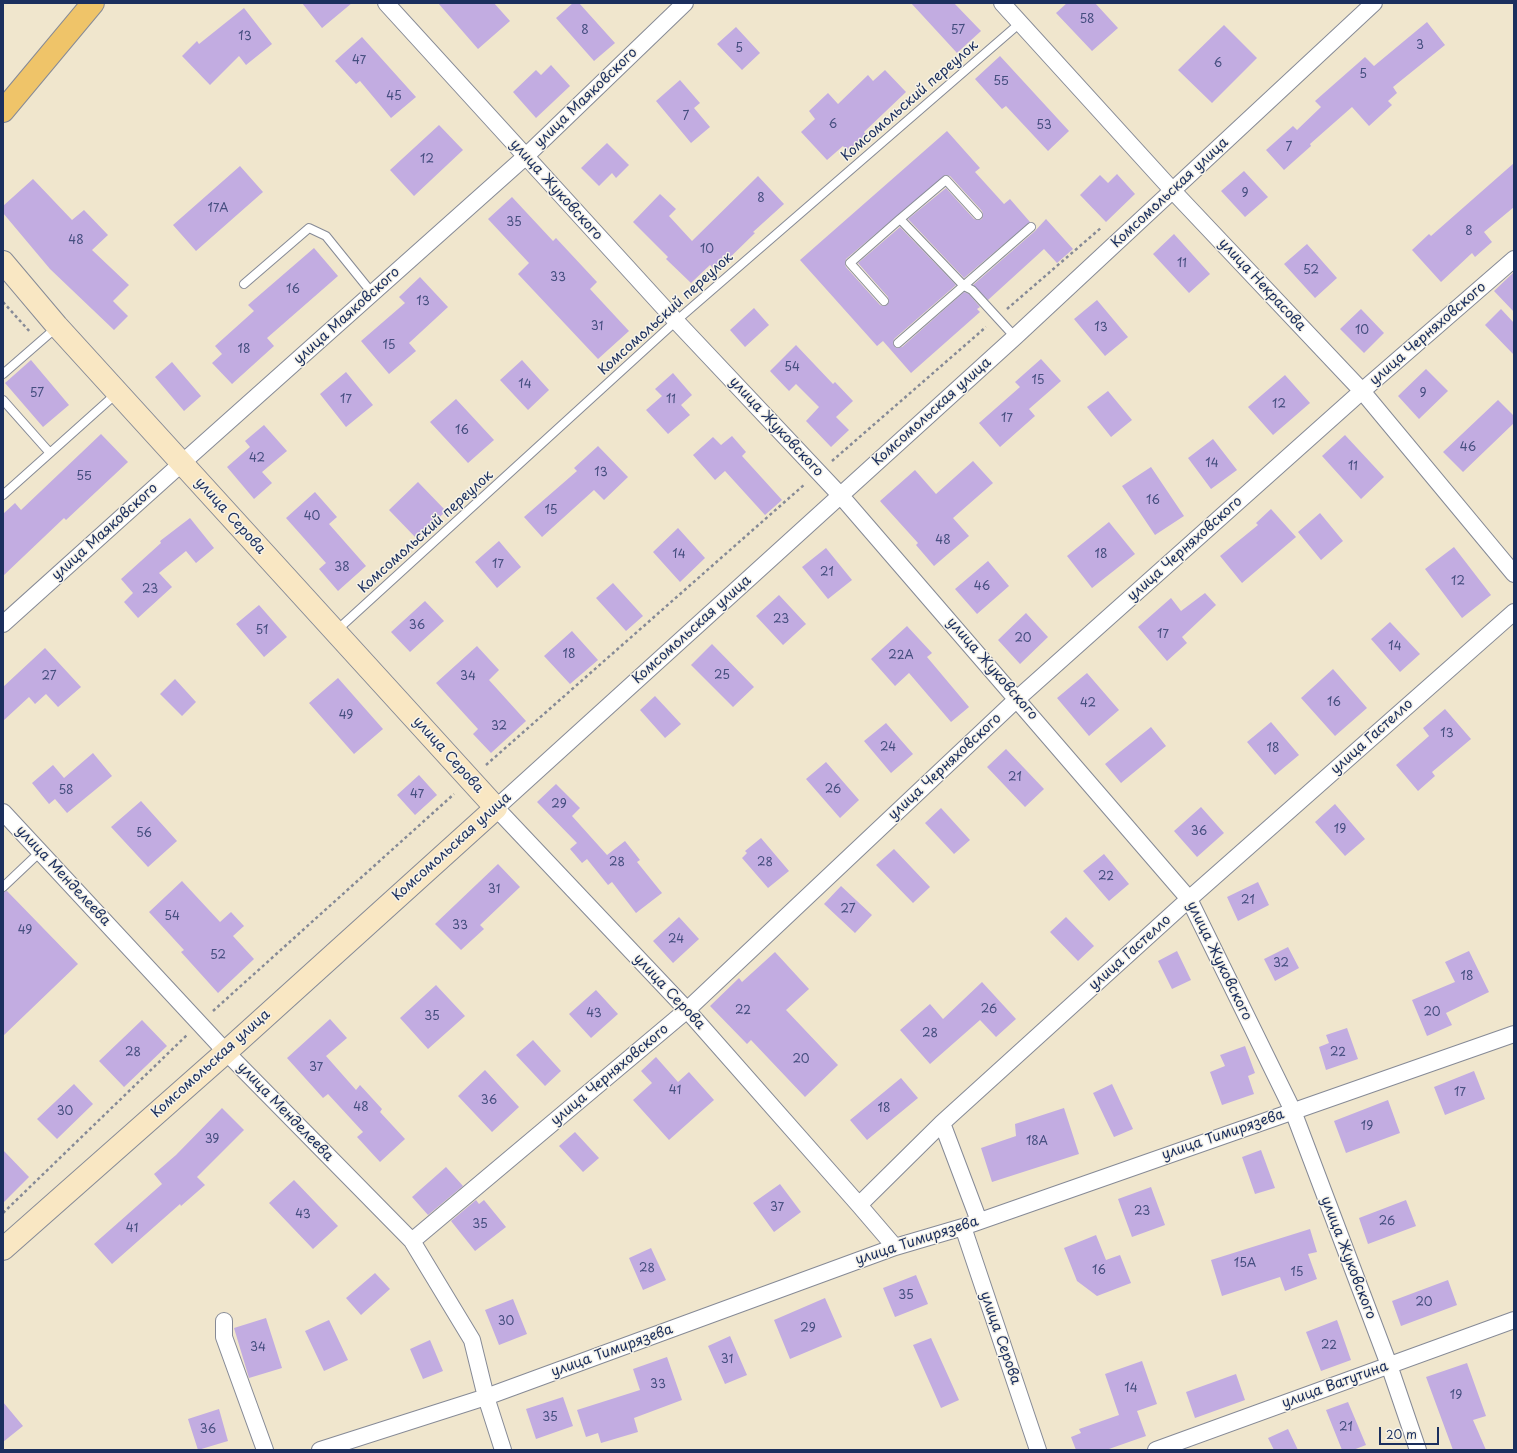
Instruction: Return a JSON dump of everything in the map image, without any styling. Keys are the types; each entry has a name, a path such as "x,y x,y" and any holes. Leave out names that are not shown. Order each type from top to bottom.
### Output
{"main road":[{"path":"3,111 93,3"},
{"name":"улица Серова","path":"3,262 57,326 496,808"},
{"name":"Комсомольская улица","path":"3,1249 226,1052 496,808"}],"street":[{"name":"улица Жуковского","path":"386,3 676,322 841,496 1189,900 1293,1111 1389,1365 1418,1450"},
{"name":"улица Маяковского","path":"4,622 525,157 685,3"},
{"name":"улица Некрасова","path":"1002,3 1173,191 1362,391 1514,574"},
{"name":"Комсомольская улица","path":"496,808 841,496 1173,191 1374,3"},
{"name":"улица Черняховского","path":"412,1241 687,1010 1017,699 1362,391 1514,259"},
{"name":"улица Гастелло","path":"860,1205 942,1123 1189,900 1514,612"},
{"name":"улица Серова","path":"496,808 687,1010 860,1205 895,1247"},
{"name":"улица Менделеева","path":"3,812 226,1052 412,1241 472,1340 486,1397 503,1450"},
{"name":"улица Тимирязева","path":"320,1450 486,1397 895,1247 963,1227 1514,1034"},
{"path":"942,1123 979,1221"},
{"name":"улица Серова","path":"963,1227 1038,1450"},
{"name":"улица Ватутина","path":"1156,1450 1514,1320"},
{"path":"224,1321 224,1337 264,1450"}],"lane":[{"name":"Комсомольский переулок","path":"335,631 676,322 1020,23"},
{"path":"884,300 850,263 946,180 978,215"},
{"path":"900,219 964,286 972,290 1015,336"},
{"path":"898,343 1031,227"},
{"path":"244,284 309,228 326,236 372,293"},
{"path":"3,374 57,326"},
{"path":"3,495 117,392"},
{"path":"3,400 50,453"},
{"path":"3,887 40,852"}],"path":[{"path":"3,1212 200,1023 470,780 819,472 1102,227"},
{"path":"3,302 39,342"}],"building":[{"path":"302,3 352,3 322,28"},
{"path":"438,3 494,3 510,21 478,49"},
{"path":"573,3 579,3 615,43 594,61 556,18"},
{"path":"911,3 954,3 981,31 957,53"},
{"path":"1067,3 1095,3 1118,28 1092,51 1056,13"},
{"path":"244,8 272,44 246,65 239,56 210,85 182,56 197,41 199,44"},
{"path":"1427,22 1445,45 1393,87 1397,93 1388,101 1392,105 1369,126 1352,107 1310,144 1311,146 1284,170 1266,150 1293,126 1297,130 1321,107 1315,101 1365,57 1374,66"},
{"path":"1224,25 1257,58 1212,103 1178,70"},
{"path":"736,27 760,53 742,70 717,44"},
{"path":"362,37 416,97 391,118 360,81 356,84 335,61"},
{"path":"1000,56 1069,131 1048,151 1006,106 1002,109 975,79"},
{"path":"551,65 570,86 536,118 513,92 536,70 541,75"},
{"path":"885,70 906,92 864,132 866,135 847,151 843,146 827,160 801,132 815,119 809,111 828,93 838,104 868,75 873,81"},
{"path":"680,80 700,103 694,108 710,127 691,143 656,101"},
{"path":"439,125 463,150 414,196 390,170"},
{"path":"947,131 980,168 975,172 1004,204 1010,199 1030,222 964,278 908,219 946,188 974,219 982,219 982,211 950,176 945,175 846,259 846,267 880,305 887,305 889,302 888,297 858,263 900,227 956,285 894,339 893,344 896,348 902,347 964,292 969,294 980,307 977,309 980,312 911,373 883,341 877,346 800,260"},
{"path":"607,143 629,165 616,178 612,173 599,186 581,168"},
{"path":"1514,163 1514,207 1484,232 1492,242 1475,257 1472,253 1441,282 1412,250 1429,234 1431,236"},
{"path":"240,166 263,192 196,251 173,225"},
{"path":"1244,171 1268,197 1245,217 1221,191"},
{"path":"1117,174 1135,194 1106,222 1080,195 1100,175 1108,183"},
{"path":"758,176 784,204 753,232 755,233 716,271 710,265 691,283 666,259 668,257 633,222 660,194 676,209 669,216 692,241"},
{"path":"33,179 72,220 84,210 108,235 92,250 129,285 113,301 128,316 114,330 50,269 3,213 3,206"},
{"path":"512,197 553,241 556,238 597,282 590,289 629,331 598,359 518,274 529,263 488,219"},
{"path":"1046,219 1073,249 1057,263 1044,249 988,300 973,285 1035,231"},
{"path":"1174,234 1210,274 1189,293 1153,254"},
{"path":"1307,244 1337,278 1315,298 1284,264"},
{"path":"314,248 338,276 267,338 274,346 232,384 212,363 222,354 215,346 254,311 248,305"},
{"path":"1514,272 1514,312 1494,291"},
{"path":"420,277 448,307 409,343 416,351 389,374 361,341 405,303 399,297"},
{"path":"1097,300 1128,337 1105,356 1074,319"},
{"path":"754,308 769,325 745,347 730,330"},
{"path":"1361,309 1384,333 1364,353 1340,329"},
{"path":"1501,309 1514,323 1514,355 1485,325"},
{"path":"796,345 833,384 835,382 853,401 836,417 849,430 831,447 806,421 819,407 796,384 789,391 770,371"},
{"path":"1041,359 1061,381 1029,409 1035,416 1000,447 979,423 1020,387 1015,382"},
{"path":"31,360 69,405 43,427 5,383"},
{"path":"522,360 549,390 528,410 500,380"},
{"path":"172,362 201,396 184,411 155,377"},
{"path":"1426,369 1448,391 1419,419 1398,396"},
{"path":"346,372 373,405 346,427 320,394"},
{"path":"673,373 692,395 681,405 690,415 668,434 646,410 662,396 655,389"},
{"path":"1285,375 1310,403 1273,435 1248,407"},
{"path":"1108,391 1132,420 1111,437 1087,407"},
{"path":"456,399 494,440 468,463 430,422"},
{"path":"1498,400 1514,416 1514,423 1463,472 1443,452"},
{"path":"264,425 287,451 262,472 272,483 254,499 227,467 250,447 245,441"},
{"path":"101,434 128,462 66,520 64,518 3,576 3,514 15,503 21,510"},
{"path":"1345,435 1384,477 1361,499 1322,456"},
{"path":"732,436 746,452 742,456 782,500 765,515 725,471 715,480 693,455 713,437 721,445"},
{"path":"1213,439 1237,470 1211,489 1188,458"},
{"path":"598,446 628,477 604,500 594,490 542,537 524,517 577,471 574,468"},
{"path":"973,461 993,483 953,518 969,536 934,566 916,545 918,543 880,501 915,470 936,494"},
{"path":"1151,467 1184,516 1155,535 1122,486"},
{"path":"418,482 446,511 417,539 389,510"},
{"path":"315,492 337,517 329,524 366,566 338,591 319,569 326,563 286,518"},
{"path":"1271,509 1296,537 1242,583 1220,556 1258,525 1256,523"},
{"path":"1320,513 1343,541 1321,560 1298,532"},
{"path":"190,518 214,548 196,563 186,551 159,573 172,587 138,618 124,602 133,593 121,579 161,543 160,541"},
{"path":"1109,522 1135,554 1092,588 1067,556"},
{"path":"678,528 705,558 680,582 653,552"},
{"path":"499,541 521,567 497,588 475,562"},
{"path":"1454,547 1491,595 1462,618 1425,569"},
{"path":"826,548 852,580 828,599 802,567"},
{"path":"988,561 1009,586 977,614 955,589"},
{"path":"613,583 643,616 626,631 596,598"},
{"path":"1205,593 1216,605 1182,637 1187,643 1167,661 1138,627 1171,598 1181,611"},
{"path":"779,595 806,624 783,645 756,616"},
{"path":"425,601 444,621 410,652 391,632"},
{"path":"259,605 287,637 264,657 236,624"},
{"path":"1026,613 1048,637 1020,664 998,640"},
{"path":"1390,622 1420,654 1400,672 1371,639"},
{"path":"907,626 932,653 927,657 969,707 951,722 909,673 895,686 871,659"},
{"path":"572,631 598,660 570,684 544,656"},
{"path":"712,644 754,687 733,707 691,665"},
{"path":"477,646 499,670 489,680 526,721 491,753 473,734 478,729 436,683"},
{"path":"45,648 81,687 58,707 46,694 35,704 29,697 3,721 3,687"},
{"path":"1333,669 1367,708 1335,736 1301,698"},
{"path":"1087,673 1119,710 1089,736 1057,698"},
{"path":"338,678 383,729 354,754 309,703"},
{"path":"175,679 196,702 182,716 160,694"},
{"path":"655,696 681,724 665,738 640,710"},
{"path":"1445,709 1471,739 1432,772 1435,776 1418,791 1396,765 1429,736 1423,728"},
{"path":"1271,722 1299,755 1275,775 1247,742"},
{"path":"886,723 913,754 891,773 864,741"},
{"path":"1151,727 1166,746 1121,783 1105,764"},
{"path":"1006,749 1044,789 1025,807 987,767"},
{"path":"93,753 112,776 67,813 55,799 49,804 32,783 53,765 64,778"},
{"path":"826,762 859,800 840,818 806,779"},
{"path":"419,775 437,795 415,815 397,795"},
{"path":"556,784 580,808 572,816 607,855 625,841 640,860 637,862 662,893 636,913 612,882 608,885 587,859 582,863 570,849 577,843 537,802"},
{"path":"141,801 177,841 148,867 111,827"},
{"path":"1335,804 1365,839 1345,856 1315,822"},
{"path":"1201,807 1224,833 1197,857 1174,831"},
{"path":"941,808 970,840 954,854 925,823"},
{"path":"761,838 789,871 768,888 742,858 747,853 745,851"},
{"path":"894,849 930,887 913,903 876,865"},
{"path":"1104,854 1129,884 1109,901 1083,871"},
{"path":"498,864 520,887 480,925 484,929 461,950 435,924"},
{"path":"182,881 220,922 231,912 244,926 233,936 254,959 218,993 181,952 184,950 149,912"},
{"path":"1258,882 1269,905 1238,921 1227,897"},
{"path":"841,886 872,915 855,933 824,904"},
{"path":"7,891 78,964 3,1036 3,892"},
{"path":"679,917 699,939 673,963 653,941"},
{"path":"1066,917 1094,946 1078,961 1050,932"},
{"path":"1288,947 1299,968 1275,981 1264,959"},
{"path":"1177,951 1191,980 1172,989 1158,961"},
{"path":"1469,951 1489,992 1446,1013 1452,1025 1427,1036 1412,1000 1455,982 1445,962"},
{"path":"775,952 809,989 786,1010 838,1065 805,1097 751,1040 747,1044 710,1006 739,978 742,982"},
{"path":"982,982 1016,1019 996,1037 980,1020 930,1064 900,1030 930,1004 943,1019"},
{"path":"436,985 465,1016 428,1049 400,1018"},
{"path":"596,990 618,1014 591,1038 569,1014"},
{"path":"330,1019 347,1038 326,1056 356,1090 360,1085 382,1109 380,1112 405,1139 380,1162 357,1137 363,1132 328,1094 323,1098 287,1058"},
{"path":"142,1020 167,1046 124,1087 99,1061"},
{"path":"1347,1028 1358,1059 1326,1070 1319,1047 1329,1043 1326,1035"},
{"path":"533,1040 561,1071 545,1086 516,1055"},
{"path":"1245,1046 1255,1073 1248,1076 1254,1094 1222,1105 1210,1072 1225,1066 1220,1055"},
{"path":"656,1057 678,1082 689,1072 714,1100 669,1140 633,1100 652,1083 641,1071"},
{"path":"485,1070 519,1107 492,1132 458,1096"},
{"path":"1474,1071 1485,1099 1445,1115 1434,1087"},
{"path":"901,1078 918,1098 867,1140 850,1120"},
{"path":"74,1084 93,1104 57,1139 37,1119"},
{"path":"1112,1084 1133,1129 1114,1137 1093,1093"},
{"path":"1388,1100 1400,1133 1346,1153 1334,1121"},
{"path":"222,1108 244,1130 197,1177 205,1185 181,1206 180,1204 112,1264 94,1244 162,1184 154,1174 176,1155"},
{"path":"1064,1108 1079,1154 992,1182 981,1148 1016,1136 1015,1124"},
{"path":"575,1132 599,1158 583,1172 559,1146"},
{"path":"3,1150 29,1177 3,1203"},
{"path":"1261,1150 1275,1188 1255,1194 1242,1157"},
{"path":"446,1167 463,1186 428,1215 412,1197"},
{"path":"294,1180 338,1226 313,1249 269,1203"},
{"path":"780,1184 801,1212 774,1232 753,1203"},
{"path":"1151,1187 1165,1225 1132,1237 1118,1199"},
{"path":"476,1200 479,1204 484,1200 506,1227 475,1251 451,1221"},
{"path":"1406,1200 1416,1226 1368,1244 1359,1218"},
{"path":"1310,1229 1317,1252 1308,1254 1317,1279 1285,1291 1280,1277 1222,1296 1211,1260"},
{"path":"1096,1235 1106,1260 1120,1255 1131,1283 1097,1296 1077,1281 1064,1248"},
{"path":"651,1248 666,1280 643,1290 629,1258"},
{"path":"375,1273 390,1289 361,1315 346,1298"},
{"path":"916,1275 928,1304 895,1317 883,1288"},
{"path":"1448,1280 1457,1305 1401,1326 1392,1301"},
{"path":"825,1298 842,1337 790,1359 774,1320"},
{"path":"513,1299 527,1334 499,1345 485,1310"},
{"path":"266,1318 282,1368 249,1378 234,1328"},
{"path":"329,1320 348,1360 324,1371 305,1331"},
{"path":"1337,1320 1351,1360 1321,1371 1306,1332"},
{"path":"730,1336 747,1375 725,1384 708,1346"},
{"path":"931,1338 959,1400 941,1408 913,1345"},
{"path":"430,1340 443,1371 423,1379 410,1349"},
{"path":"667,1357 682,1400 634,1418 638,1432 601,1443 598,1433 586,1437 577,1410 640,1390 633,1369"},
{"path":"1142,1361 1157,1404 1137,1411 1146,1436 1106,1450 1076,1450 1071,1437 1081,1433 1079,1429 1119,1415 1105,1374"},
{"path":"1467,1363 1486,1416 1473,1420 1486,1450 1453,1450 1426,1377"},
{"path":"1236,1374 1245,1400 1195,1418 1186,1392"},
{"path":"563,1397 573,1426 536,1439 526,1409"},
{"path":"3,1402 23,1426 3,1442"},
{"path":"1348,1402 1366,1445 1353,1450 1342,1450 1326,1410"},
{"path":"219,1409 228,1441 198,1450 188,1419"},
{"path":"1288,1429 1298,1450 1274,1450 1268,1438"}]}
